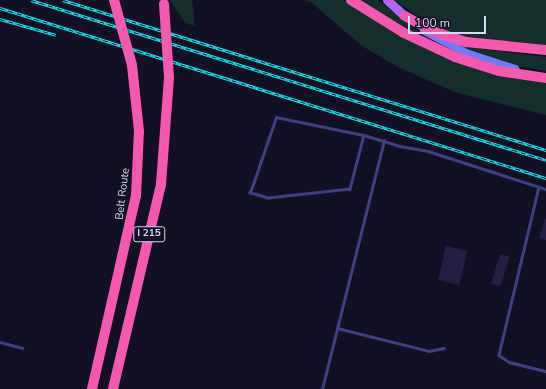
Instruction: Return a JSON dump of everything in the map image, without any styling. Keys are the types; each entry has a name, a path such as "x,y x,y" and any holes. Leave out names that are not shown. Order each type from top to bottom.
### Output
{"highway":[{"name":"Belt Route","path":"92,389 136,196 139,131 132,65 114,0"},
{"path":"351,0 404,33 456,57 499,71 546,78"},
{"name":"I 215","path":"113,389 159,193 167,132 169,76 164,2"},
{"path":"405,16 432,31 466,42 546,50"}],"main road":[{"path":"387,0 425,32 466,53 510,68 546,75"}],"lane":[{"path":"364,135 350,189 268,198 250,193 276,117 364,135 443,155 546,189"},
{"path":"322,389 384,141"},
{"path":"539,187 499,355 510,362 546,371"},
{"path":"337,328 429,351 444,348"},
{"path":"0,342 22,348"}],"green space":[{"path":"170,0 192,0 195,26 185,23"},
{"path":"304,0 344,0 407,40 494,73 546,83 546,115 457,93 400,68 362,46 312,3"},
{"path":"357,0 378,0 419,32 417,35"},
{"path":"394,0 546,0 546,47 494,44 439,30"},
{"path":"458,46 546,57 546,71 507,64"}],"building":[{"path":"546,219 546,240 539,238"},
{"path":"446,246 467,251 460,285 438,280"},
{"path":"500,254 510,257 500,287 491,284"}],"railway":[{"path":"31,0 546,160"},
{"path":"63,0 546,150"},
{"path":"0,8 546,178"},
{"path":"0,19 56,35"}]}
